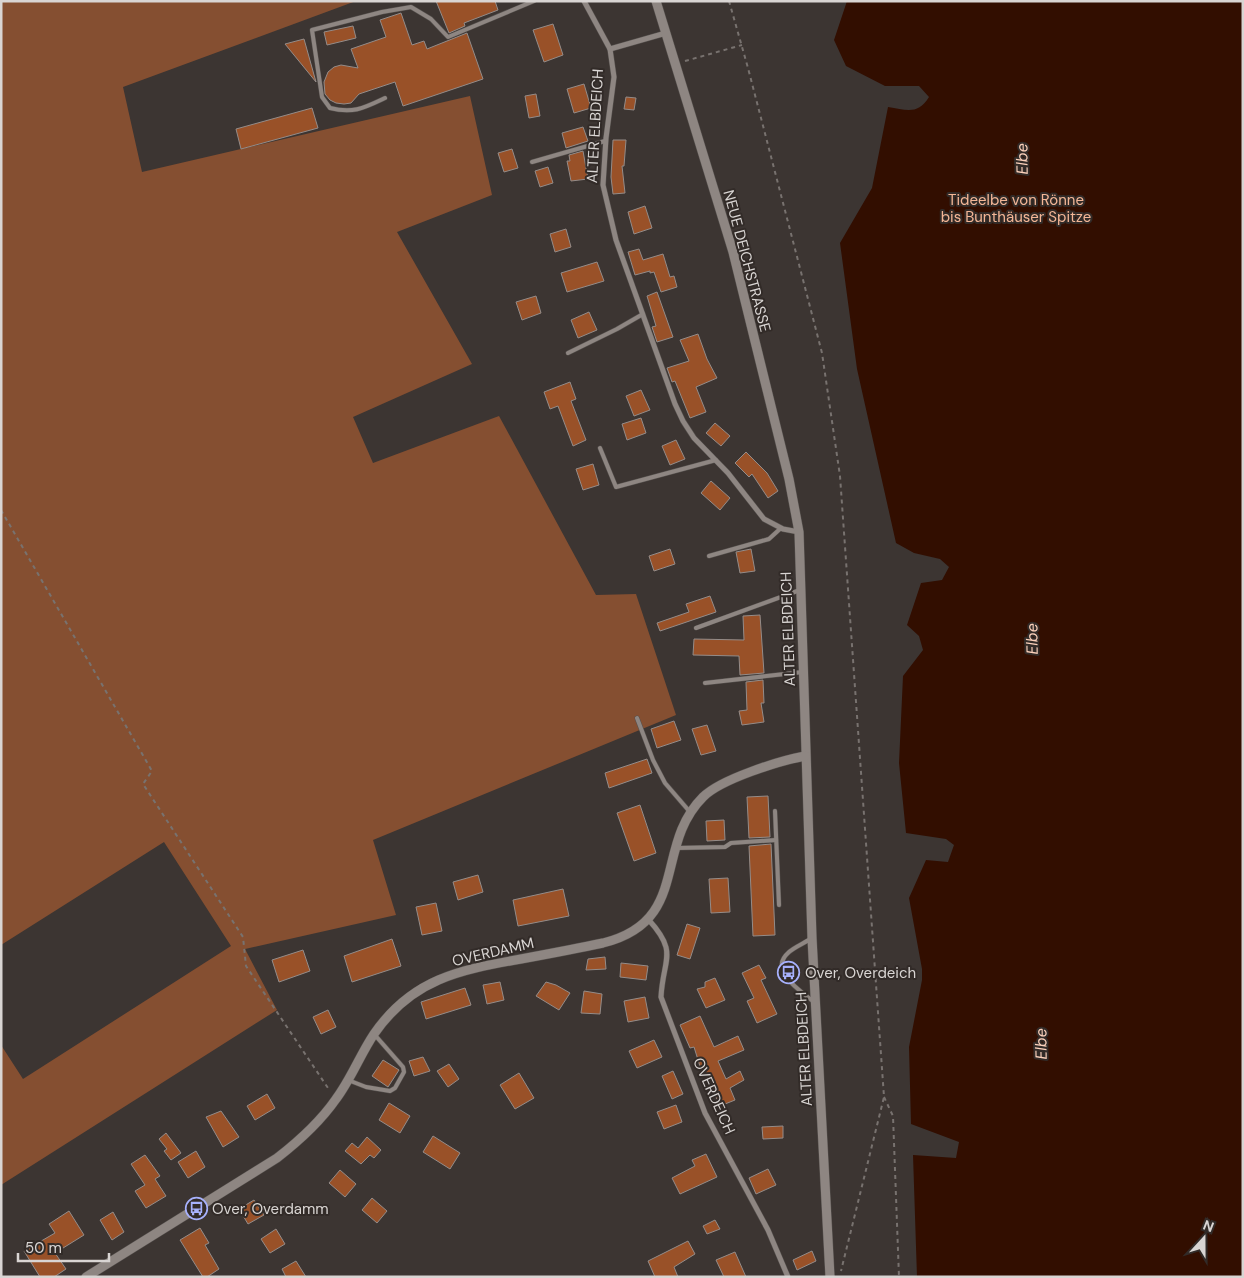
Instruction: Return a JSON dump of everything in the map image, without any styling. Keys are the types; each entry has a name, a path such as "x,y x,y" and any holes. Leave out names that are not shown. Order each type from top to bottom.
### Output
{"street":[{"name":"ALTER ELBDEICH","path":"584,1 610,49 614,77 605,142 603,185 616,240 675,404 694,438 743,490 764,519 781,528 799,532 812,938 830,1277"},
{"name":"NEUE DEICHSTRASSE","path":"656,1 733,252 789,479 799,532"},
{"name":"ALTER ELBDEICH","path":"610,49 666,33"},
{"name":"OVERDAMM","path":"86,1277 277,1158 310,1131 336,1100 374,1034 392,1011 412,994 448,976 482,966 611,941 634,931 648,919 659,905 664,894 681,831 690,812 704,796 724,783 786,760 805,756"},
{"name":"OVERDEICH","path":"648,919 665,940 668,952 661,997 704,1113 768,1230 788,1277"}],"lane":[{"path":"385,98 360,110 343,112 330,108 322,96 312,30 382,12 410,7 431,19 448,37 534,1"},
{"path":"532,162 605,142"},
{"path":"568,353 617,329 642,314"},
{"path":"600,448 616,487 716,460"},
{"path":"709,556 769,539 781,528"},
{"path":"696,628 800,590"},
{"path":"705,683 803,672"},
{"path":"637,718 653,760 665,783 690,812"},
{"path":"775,811 780,905"},
{"path":"676,848 725,847 731,843 776,840"},
{"path":"812,938 788,953 782,961 782,969 784,976 816,1005"},
{"path":"348,1080 366,1087 390,1091 395,1088 404,1072 403,1067 374,1034"}],"path":[{"path":"729,1 822,353 840,476 884,1097 839,1277"},
{"path":"686,61 742,45"},
{"path":"1,510 152,771 143,784 243,937 246,966 336,1100"},
{"path":"884,1097 893,1116 899,1277"}],"shaded area":[{"path":"1,1 356,1 123,87 142,172 470,96 492,195 397,232 472,364 353,417 373,463 499,416 596,595 636,594 676,715 373,840 396,915 245,949 277,1010 1,1185 1,1045 23,1079 231,946 164,842 1,945"}],"water":[{"name":"Tideelbe von Rönne bis Bunthäuser Spitze","path":"847,1 1243,1 1243,1277 917,1277 913,1155 956,1158 959,1142 911,1124 909,1047 922,980 922,969 909,898 926,860 948,862 954,845 946,839 906,833 899,763 903,676 923,650 919,636 907,625 921,583 942,580 949,567 940,559 914,553 896,543 857,369 840,243 872,188 888,107 906,110 916,109 921,107 929,97 919,86 885,86 846,66 834,40"}],"building":[{"path":"436,1 495,1 498,10 464,23 465,26 449,33"},
{"path":"401,13 412,45 424,41 427,49 467,33 483,79 403,106 395,82 359,94 351,103 336,103 330,100 325,94 324,82 328,72 334,67 341,65 358,68 351,49 386,37 380,20"},
{"path":"553,24 563,55 544,62 533,30"},
{"path":"353,26 356,38 327,45 324,32"},
{"path":"304,39 316,82 285,44"},
{"path":"584,84 591,108 574,113 567,89"},
{"path":"536,94 540,116 529,118 525,96"},
{"path":"626,97 636,98 634,110 624,109"},
{"path":"312,108 318,128 241,149 236,129"},
{"path":"583,127 588,141 566,148 562,133"},
{"path":"613,140 626,140 624,166 622,166 625,193 613,194 611,177"},
{"path":"512,149 518,168 504,172 498,153"},
{"path":"583,151 588,179 571,181 567,161 570,161 569,155"},
{"path":"548,167 553,183 540,187 535,171"},
{"path":"645,206 652,228 634,234 628,212"},
{"path":"566,229 571,247 555,252 550,234"},
{"path":"639,249 643,260 663,254 670,277 674,276 677,287 661,292 654,272 650,273 650,271 635,275 628,252"},
{"path":"597,262 604,281 567,292 561,273"},
{"path":"657,292 673,337 657,342 652,327 656,326 647,296"},
{"path":"536,296 541,313 522,320 516,302"},
{"path":"589,312 597,330 578,338 571,320"},
{"path":"698,334 707,359 717,378 696,387 706,412 690,418 675,381 672,382 667,368 689,361 680,340"},
{"path":"570,382 576,399 571,401 586,440 573,446 558,406 550,409 544,392"},
{"path":"641,390 650,410 634,416 626,396"},
{"path":"641,418 646,433 627,440 622,424"},
{"path":"715,423 730,436 721,446 706,433"},
{"path":"676,440 685,459 670,465 662,446"},
{"path":"746,452 767,473 778,491 768,498 752,474 749,477 735,463"},
{"path":"593,464 599,485 583,490 576,469"},
{"path":"711,481 730,498 720,510 701,493"},
{"path":"670,549 675,564 654,571 649,556"},
{"path":"751,549 755,571 740,573 736,552"},
{"path":"710,596 716,612 660,631 657,623 689,612 686,604"},
{"path":"760,615 764,673 740,675 739,656 693,655 694,639 744,640 743,616"},
{"path":"763,680 764,703 761,703 764,722 742,725 739,711 747,710 746,682"},
{"path":"674,721 681,740 657,748 651,729"},
{"path":"707,725 716,751 701,755 692,729"},
{"path":"647,759 652,773 609,788 605,773"},
{"path":"768,796 770,837 749,838 747,797"},
{"path":"640,805 656,853 634,861 617,813"},
{"path":"724,820 725,840 707,841 706,821"},
{"path":"771,844 775,935 753,936 749,846"},
{"path":"478,875 483,892 458,900 453,882"},
{"path":"728,878 730,912 711,913 709,879"},
{"path":"563,889 569,916 518,926 513,900"},
{"path":"436,903 442,931 422,935 416,907"},
{"path":"687,924 700,928 690,959 677,955"},
{"path":"392,939 401,966 352,982 344,956"},
{"path":"303,950 310,971 279,982 272,960"},
{"path":"605,957 606,969 586,970 588,959"},
{"path":"621,963 648,966 646,980 620,977"},
{"path":"759,965 766,978 761,980 777,1014 757,1023 747,1001 754,998 742,973"},
{"path":"715,978 725,1000 706,1008 697,989 705,987 705,982"},
{"path":"500,982 504,1000 487,1004 483,985"},
{"path":"546,982 570,993 559,1010 536,996"},
{"path":"465,988 471,1005 426,1019 421,1002"},
{"path":"584,991 602,994 600,1014 581,1013"},
{"path":"645,997 649,1018 628,1022 624,1001"},
{"path":"328,1010 336,1027 321,1034 313,1017"},
{"path":"700,1016 714,1047 738,1036 744,1050 718,1061 726,1079 740,1071 744,1080 730,1088 735,1100 720,1106 706,1075 703,1076 694,1047 690,1048 680,1025"},
{"path":"654,1040 662,1057 637,1068 629,1051"},
{"path":"423,1057 430,1071 414,1076 409,1061"},
{"path":"383,1060 399,1070 388,1087 372,1076"},
{"path":"449,1064 459,1079 448,1087 437,1071"},
{"path":"673,1071 683,1094 672,1099 662,1076"},
{"path":"519,1073 534,1098 515,1109 500,1085"},
{"path":"267,1094 275,1108 255,1120 247,1106"},
{"path":"389,1103 410,1116 400,1133 379,1120"},
{"path":"676,1105 682,1122 664,1129 657,1112"},
{"path":"221,1111 239,1137 223,1147 206,1117"},
{"path":"783,1126 783,1138 763,1139 762,1127"},
{"path":"166,1133 181,1153 171,1160 164,1151 167,1149 159,1139"},
{"path":"433,1136 460,1153 450,1169 423,1152"},
{"path":"367,1137 381,1150 374,1158 370,1155 361,1164 345,1151 352,1143 358,1148"},
{"path":"196,1151 205,1167 188,1178 178,1162"},
{"path":"706,1154 717,1177 680,1194 672,1178 695,1166 692,1160"},
{"path":"145,1155 160,1176 155,1179 166,1196 146,1208 135,1191 145,1185 131,1164"},
{"path":"768,1169 776,1185 756,1194 749,1178"},
{"path":"340,1170 356,1184 345,1197 329,1183"},
{"path":"372,1198 387,1211 377,1223 362,1210"},
{"path":"254,1200 264,1215 248,1224 239,1209"},
{"path":"69,1211 84,1235 55,1253 66,1269 54,1277 40,1277 24,1251 55,1233 49,1224"},
{"path":"113,1212 124,1232 112,1240 100,1220"},
{"path":"715,1220 720,1229 707,1234 703,1226"},
{"path":"200,1228 209,1243 205,1245 219,1269 207,1277 203,1277 180,1240"},
{"path":"276,1229 285,1244 270,1253 261,1239"},
{"path":"688,1241 695,1254 674,1267 678,1277 655,1277 648,1261"},
{"path":"812,1251 816,1261 797,1270 793,1260"},
{"path":"735,1252 746,1277 724,1277 716,1260"},
{"path":"296,1261 306,1277 286,1277 282,1269"}],"place":[{"name":"Over, Overdeich","path":"789,973"},
{"name":"Over, Overdamm","path":"196,1209"}],"water label":[{"name":"Elbe","path":"1022,159"},
{"name":"Elbe","path":"1032,639"},
{"name":"Elbe","path":"1041,1044"}]}
